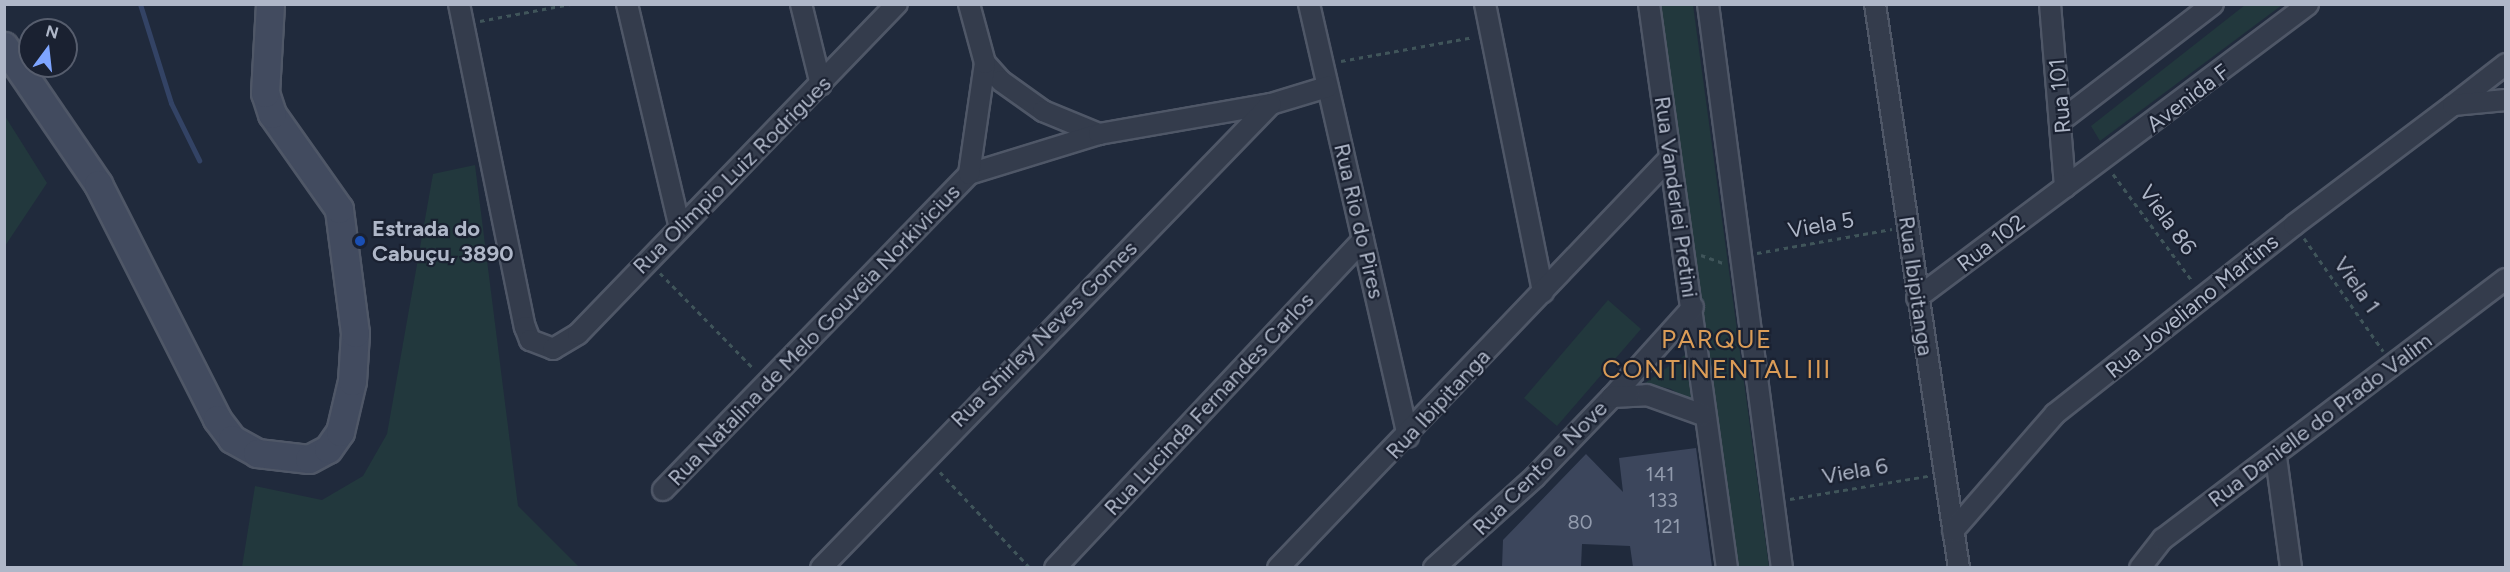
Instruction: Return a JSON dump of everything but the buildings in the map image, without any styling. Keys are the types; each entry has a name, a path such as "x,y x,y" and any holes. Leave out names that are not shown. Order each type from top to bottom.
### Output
{"main road":[{"path":"4,46 98,184 217,419 232,439 257,453 309,459 328,449 340,432 352,381 355,333 339,209 272,114 265,93 270,4"}],"street":[{"path":"459,4 463,24"},
{"path":"627,4 679,224"},
{"path":"801,4 821,85"},
{"name":"Rua Olimpio Luiz Rodrigues","path":"463,24 525,327 540,347 566,344 679,224 821,85 897,4"},
{"name":"Rua Natalina de Melo Gouveia Norkivicius","path":"663,490 765,381 969,174 985,63 969,4"},
{"name":"Rua Rio do Pires","path":"1310,4 1408,437"},
{"path":"1485,4 1543,292"},
{"name":"Rua Vanderlei Pretini","path":"1649,4 1693,307 1703,415 1727,567"},
{"path":"1708,4 1782,567"},
{"name":"Rua Ibipitanga","path":"1875,4 1943,473 1959,567"},
{"name":"Rua 101","path":"2050,4 2063,119 2065,188"},
{"path":"2063,119 2213,4"},
{"name":"Avenida F","path":"2065,188 2307,4"},
{"path":"985,63 1001,81 1043,111 1099,134"},
{"name":"Rua Joveliano Martins","path":"1953,531 2055,414 2205,299 2294,225 2505,64"},
{"path":"969,174 1099,134 1271,104 1327,87"},
{"path":"2452,105 2505,100"},
{"name":"Rua Shirley Neves Gomes","path":"821,567 924,456 1271,104"},
{"name":"Rua Ibipitanga","path":"1278,567 1408,437 1670,158"},
{"name":"Rua 102","path":"1917,298 2065,188"},
{"name":"Rua Lucinda Fernandes Carlos","path":"1055,567 1363,240"},
{"name":"Rua Danielle do Prado Valim","path":"2140,567 2163,539 2276,457 2505,279"},
{"path":"1612,397 1693,307"},
{"name":"Rua Cento e Nove","path":"1434,567 1449,562 1612,397 1647,395 1703,415"},
{"path":"2276,457 2291,567"}],"path":[{"path":"463,24 570,4"},
{"path":"1322,64 1491,34"},
{"name":"Viela 86","path":"2103,160 2205,299"},
{"name":"Viela 1","path":"2294,225 2394,365"},
{"name":"Viela 5","path":"1741,263 1907,226"},
{"path":"1683,246 1741,263"},
{"path":"646,259 765,381"},
{"path":"924,456 1030,567"},
{"name":"Viela 6","path":"1773,502 1943,473"}],"green space":[{"path":"1658,5 1693,5 1769,567 1736,567"},
{"path":"2245,5 2282,5 2100,141 2091,126"},
{"path":"5,116 47,183 5,246"},
{"path":"475,165 518,506 579,567 242,567 255,486 322,500 363,476 387,434 433,174"},
{"path":"1608,300 1641,329 1557,426 1524,398"},
{"path":"1685,355 1698,396 1693,403 1671,389 1645,383"}],"waterway":[{"path":"140,4 171,103 199,160"}],"place":[{"name":"Estrada do Cabuçu, 3890","path":"360,241"}],"district":[{"name":"PARQUE CONTINENTAL III","path":"1717,355"}]}
